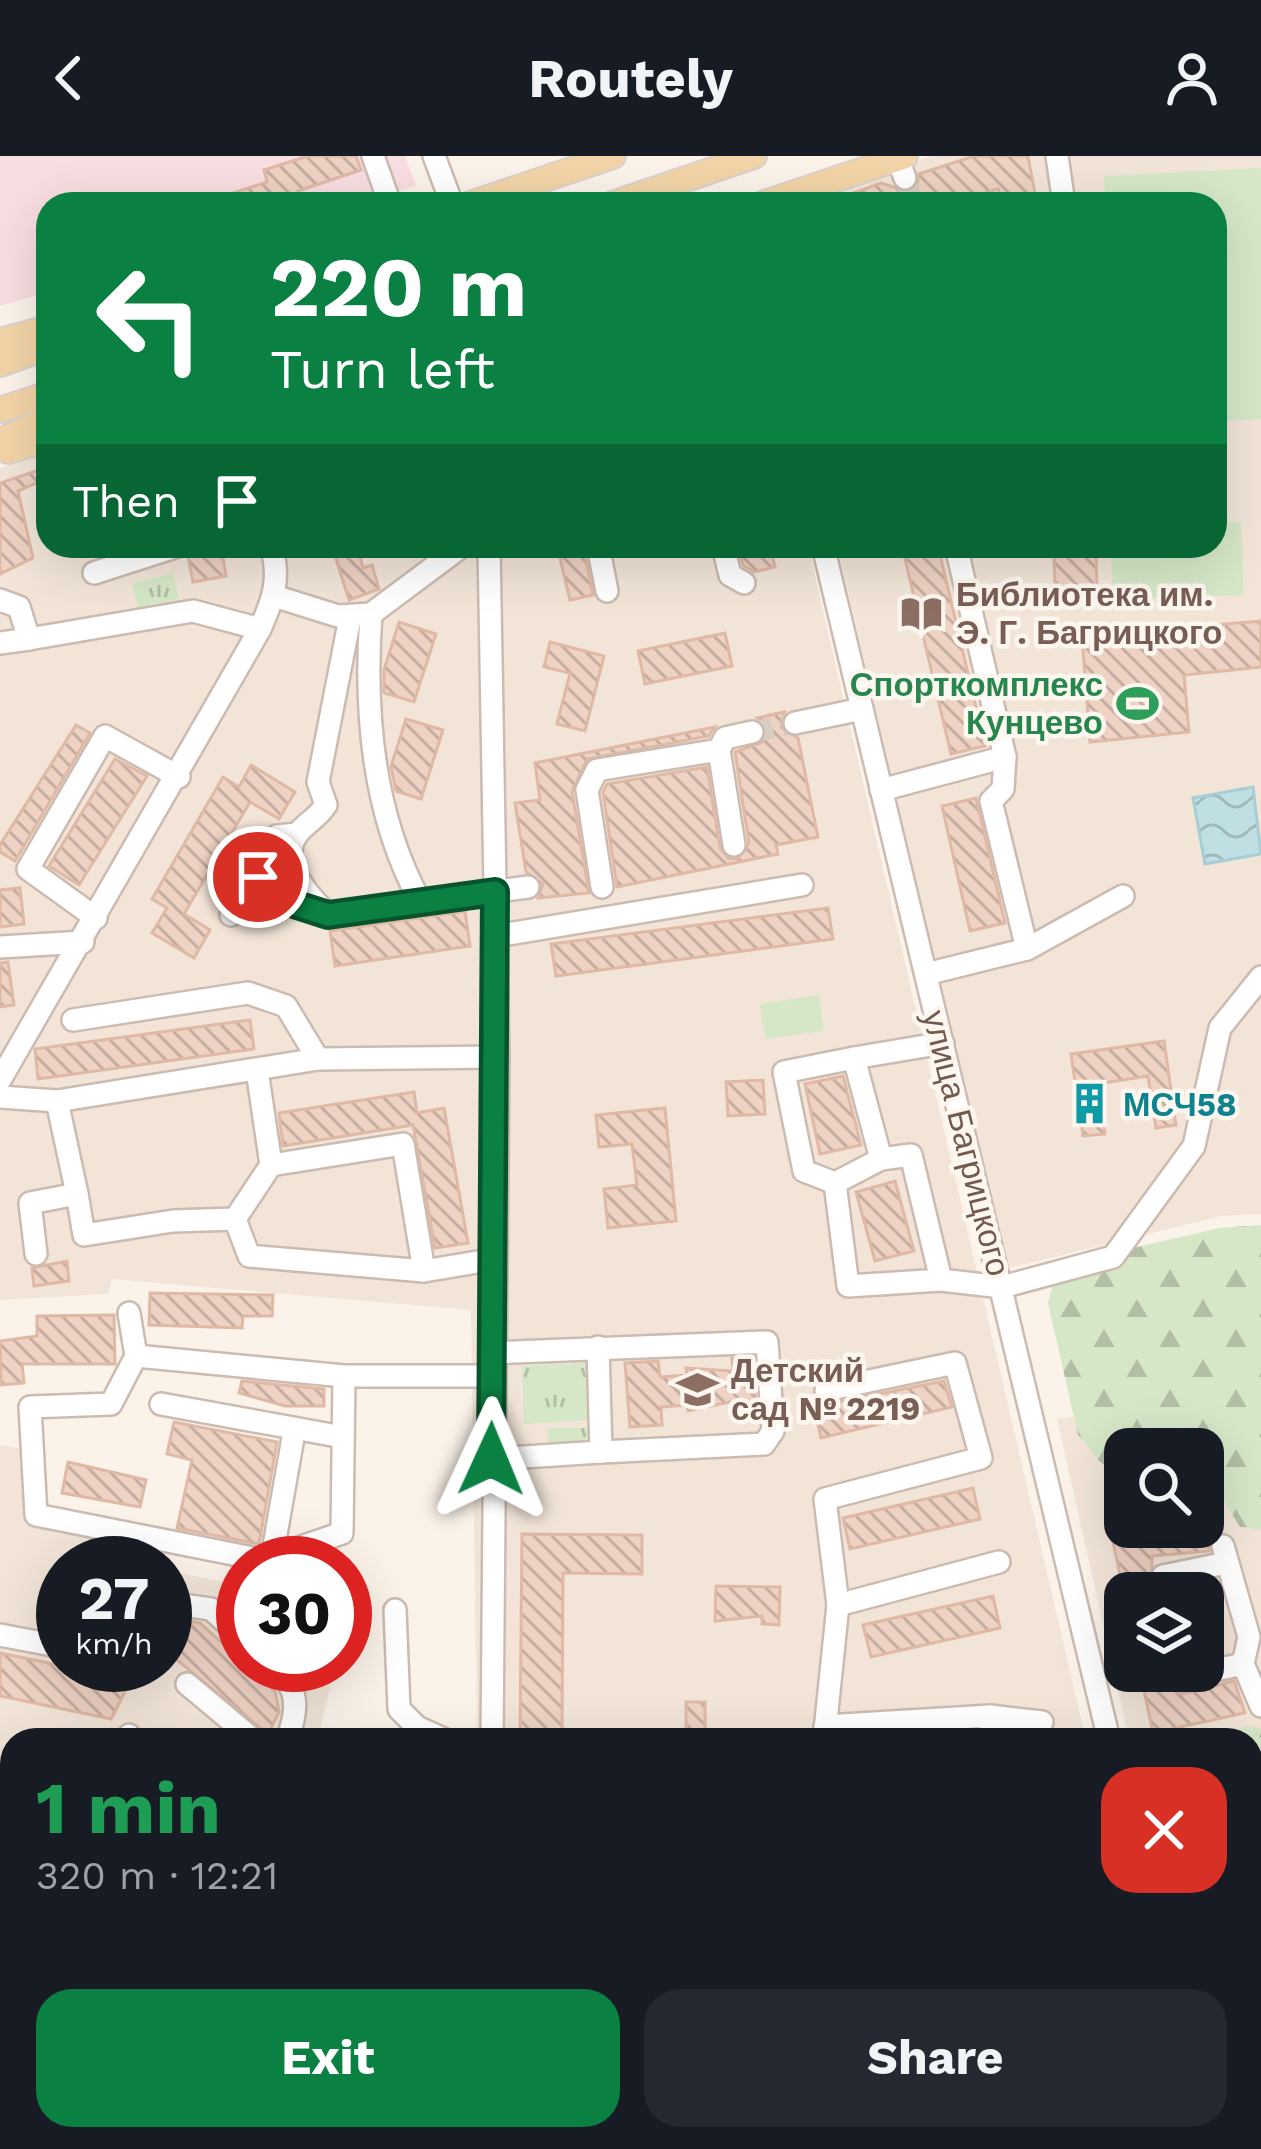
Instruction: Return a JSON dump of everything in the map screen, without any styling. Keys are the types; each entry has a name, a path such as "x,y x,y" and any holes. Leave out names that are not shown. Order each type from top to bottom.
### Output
{"main road":[{"path":"506,192 613,156"},
{"path":"648,192 754,156"},
{"path":"809,192 904,168"},
{"path":"0,341 36,331"},
{"path":"0,364 36,351"},
{"path":"0,410 36,398"},
{"path":"0,441 36,424"},
{"path":"0,454 36,443"}],"street":[{"path":"373,156 386,192"},
{"path":"434,156 448,192"},
{"path":"1058,156 1062,192"},
{"path":"94,573 141,558"},
{"path":"0,1080 179,777 260,629 274,596 274,558"},
{"path":"328,915 304,890 291,860 297,834 326,805 318,782 360,616 444,558"},
{"path":"489,558 498,1057 492,1728"},
{"path":"600,558 607,591"},
{"path":"726,558 730,575 744,583"},
{"name":"улица Багрицкого","path":"826,558 1106,1728"},
{"path":"959,558 1005,757 1003,789 991,802 1027,949"},
{"path":"274,596 360,616"},
{"path":"0,600 19,608 29,639"},
{"path":"0,643 193,610 260,629"},
{"path":"360,616 372,750 404,873 420,901"},
{"path":"795,723 862,709"},
{"path":"734,845 719,750 725,738 752,732"},
{"path":"96,918 28,868 105,736 179,777"},
{"path":"602,886 587,790 591,775 719,750"},
{"path":"881,790 1005,757"},
{"path":"231,915 258,877 277,836 297,834"},
{"path":"258,877 297,905 328,915 528,887"},
{"path":"496,936 802,885"},
{"path":"926,974 1027,949 1123,896"},
{"path":"0,947 82,942"},
{"path":"835,1183 848,1286 941,1280 1002,1288 1113,1256 1194,1145 1220,1028 1261,977"},
{"path":"73,1020 248,993 286,1006 318,1059"},
{"path":"941,1280 911,1155 881,1159 835,1183 804,1171 784,1072 943,1043"},
{"path":"0,1097 57,1101 318,1059 498,1057"},
{"path":"854,1058 881,1159"},
{"path":"235,1219 272,1165 257,1070"},
{"path":"57,1101 84,1235 172,1221 235,1219"},
{"path":"272,1165 403,1144 424,1271"},
{"path":"36,1254 30,1203 77,1194"},
{"path":"235,1219 249,1256 424,1271 494,1259"},
{"path":"129,1312 136,1356 111,1404 30,1407 37,1515 216,1552"},
{"path":"136,1356 344,1376 492,1365 598,1347 767,1342 773,1431 764,1444 491,1459"},
{"path":"598,1347 601,1452"},
{"path":"825,1728 838,1605 825,1499 981,1458 955,1363 826,1390"},
{"path":"333,1536 342,1533 344,1376"},
{"path":"161,1404 294,1432 343,1437"},
{"path":"276,1536 294,1432"},
{"path":"1175,1572 1224,1555 1241,1596 1250,1637 1243,1664 1261,1705"},
{"path":"838,1605 999,1562"},
{"path":"395,1610 398,1709 421,1728"},
{"path":"0,1635 36,1642"},
{"path":"1224,1668 1243,1664"},
{"path":"192,1688 240,1728"},
{"path":"290,1728 297,1700 293,1692"},
{"path":"914,1728 990,1716 1042,1722"},
{"path":"990,1716 990,1728"}],"shaded area":[{"path":"0,156 405,156 416,186 396,192 36,192 36,296 0,306"},
{"path":"932,156 1261,156 1261,1214 1222,1216 1009,1268 840,558 1227,558 1227,192 823,192"},
{"path":"36,457 36,558 811,558 1083,1728 477,1728 471,1310 112,1279 108,1294 0,1300 0,468"},
{"path":"1261,1389 1261,1728 1126,1728 1118,1692 1224,1692 1224,1572 1104,1572 1104,1629 1057,1419"},
{"path":"0,1445 28,1450 34,1517 80,1536 36,1536 36,1692 192,1692 192,1576 216,1580 216,1692 329,1692 321,1728 0,1728"}],"green space":[{"path":"1261,168 1261,419 1227,421 1227,192 1105,192 1104,176"},
{"path":"1241,522 1244,595 1113,600 1111,558 1227,558 1227,523"},
{"path":"173,573 179,599 138,609 132,583"},
{"path":"819,995 824,1031 765,1039 760,1004"},
{"path":"1261,1225 1261,1530 1240,1527 1224,1501 1224,1428 1104,1428 1104,1465 1099,1461 1078,1435 1048,1303 1056,1272 1069,1263 1219,1228"},
{"path":"588,1363 591,1420 524,1424 522,1366"},
{"path":"548,1428 594,1428 595,1447 549,1449"}],"water":[{"path":"1253,787 1261,854 1205,864 1193,798"}],"building":[{"path":"308,156 356,156 361,170 298,192 236,192 267,182 264,170"},
{"path":"974,156 1028,156 1035,192 909,192 917,187 919,174"},
{"path":"881,183 909,192 856,192"},
{"path":"36,471 36,483 18,491 33,558 0,574 0,483"},
{"path":"188,558 223,558 226,576 193,582"},
{"path":"336,558 360,558 363,568 372,565 379,589 349,600"},
{"path":"560,558 585,558 593,595 570,600"},
{"path":"741,558 773,558 775,567 754,572"},
{"path":"905,558 941,558 985,746 951,754"},
{"path":"1054,558 1096,558 1097,589 1055,590"},
{"name":"Спорткомплекс Кунцево","path":"1261,621 1261,667 1184,675 1189,732 1090,742 1082,636"},
{"path":"399,622 436,634 414,702 384,693 384,670"},
{"path":"725,633 732,666 645,684 638,651"},
{"path":"550,642 604,656 585,731 557,724 570,673 544,667"},
{"path":"784,712 781,727 798,738 818,837 776,845 778,854 617,887 603,792 607,784 707,767 720,848 728,858 737,859 749,843 735,752 763,742 766,728 757,718"},
{"path":"406,719 443,730 421,799 396,791 391,766"},
{"path":"76,725 90,733 15,861 0,852 0,845"},
{"path":"715,727 709,736 587,759 572,792 589,893 538,898 543,884 526,872 515,803 540,800 535,763"},
{"path":"115,759 147,776 79,885 49,866"},
{"path":"251,765 295,792 279,819 250,802 184,914 210,930 194,958 152,933 167,908 152,899 223,777 239,787"},
{"path":"976,798 1005,923 970,931 942,806"},
{"path":"20,888 24,924 0,927 0,890"},
{"path":"828,908 833,939 556,976 551,944"},
{"path":"465,911 470,946 335,966 330,931"},
{"path":"8,962 14,1005 0,1007 0,963"},
{"path":"250,1020 254,1049 38,1079 35,1049"},
{"name":"МСЧ58","path":"1164,1041 1176,1125 1156,1128 1148,1076 1097,1084 1105,1134 1083,1136 1071,1054"},
{"path":"843,1076 861,1145 820,1154 805,1084"},
{"path":"763,1080 765,1114 728,1116 726,1082"},
{"path":"414,1092 417,1113 444,1108 468,1243 435,1248 413,1125 283,1146 279,1113"},
{"path":"665,1108 676,1221 608,1228 604,1189 637,1185 632,1144 599,1147 596,1115"},
{"path":"895,1181 914,1251 875,1261 856,1192"},
{"path":"67,1261 69,1281 34,1286 32,1268"},
{"path":"150,1293 273,1295 272,1316 243,1316 242,1328 149,1325"},
{"path":"114,1315 115,1364 22,1364 24,1383 1,1385 0,1341 37,1336 37,1316"},
{"name":"Детский сад № 2219","path":"732,1358 753,1358 757,1419 735,1420 734,1401 688,1411 688,1405 661,1407 662,1425 630,1427 625,1363 658,1361 660,1377 687,1375 686,1368 733,1371"},
{"path":"242,1381 324,1389 324,1406 285,1406 239,1393"},
{"path":"944,1381 952,1407 821,1438 814,1407"},
{"path":"174,1422 277,1442 260,1536 218,1536 177,1528 192,1460 167,1454"},
{"path":"68,1462 146,1480 140,1507 62,1493"},
{"path":"973,1488 980,1519 850,1549 843,1518"},
{"path":"522,1534 642,1535 642,1574 563,1573 562,1728 520,1728"},
{"path":"1114,1548 1209,1548 1152,1556 1152,1572 1119,1572"},
{"path":"716,1586 780,1587 779,1625 762,1624 762,1616 715,1621"},
{"path":"993,1596 1000,1628 871,1657 863,1625"},
{"path":"192,1622 216,1638 216,1692 192,1672"},
{"path":"0,1653 36,1660 36,1692 125,1692 111,1719 0,1696"},
{"path":"1234,1681 1245,1713 1176,1728 1152,1728 1144,1692 1224,1692 1224,1683"},
{"path":"216,1692 275,1692 279,1712 271,1728 261,1728"},
{"path":"686,1702 705,1702 705,1728 686,1728"}],"tunnel":[{"path":"905,178 909,192"},
{"path":"752,732 795,723"}],"place":[{"name":"Библиотека им. Э. Г. Багрицкого","path":"922,613"},
{"name":"Спорткомплекс Кунцево","path":"1137,703"},
{"name":"МСЧ58","path":"1089,1104"},
{"name":"Детский сад № 2219","path":"697,1389"}],"route":[{"path":"258,877 297,905 328,915 495,892 498,1057 491,1459"}]}
